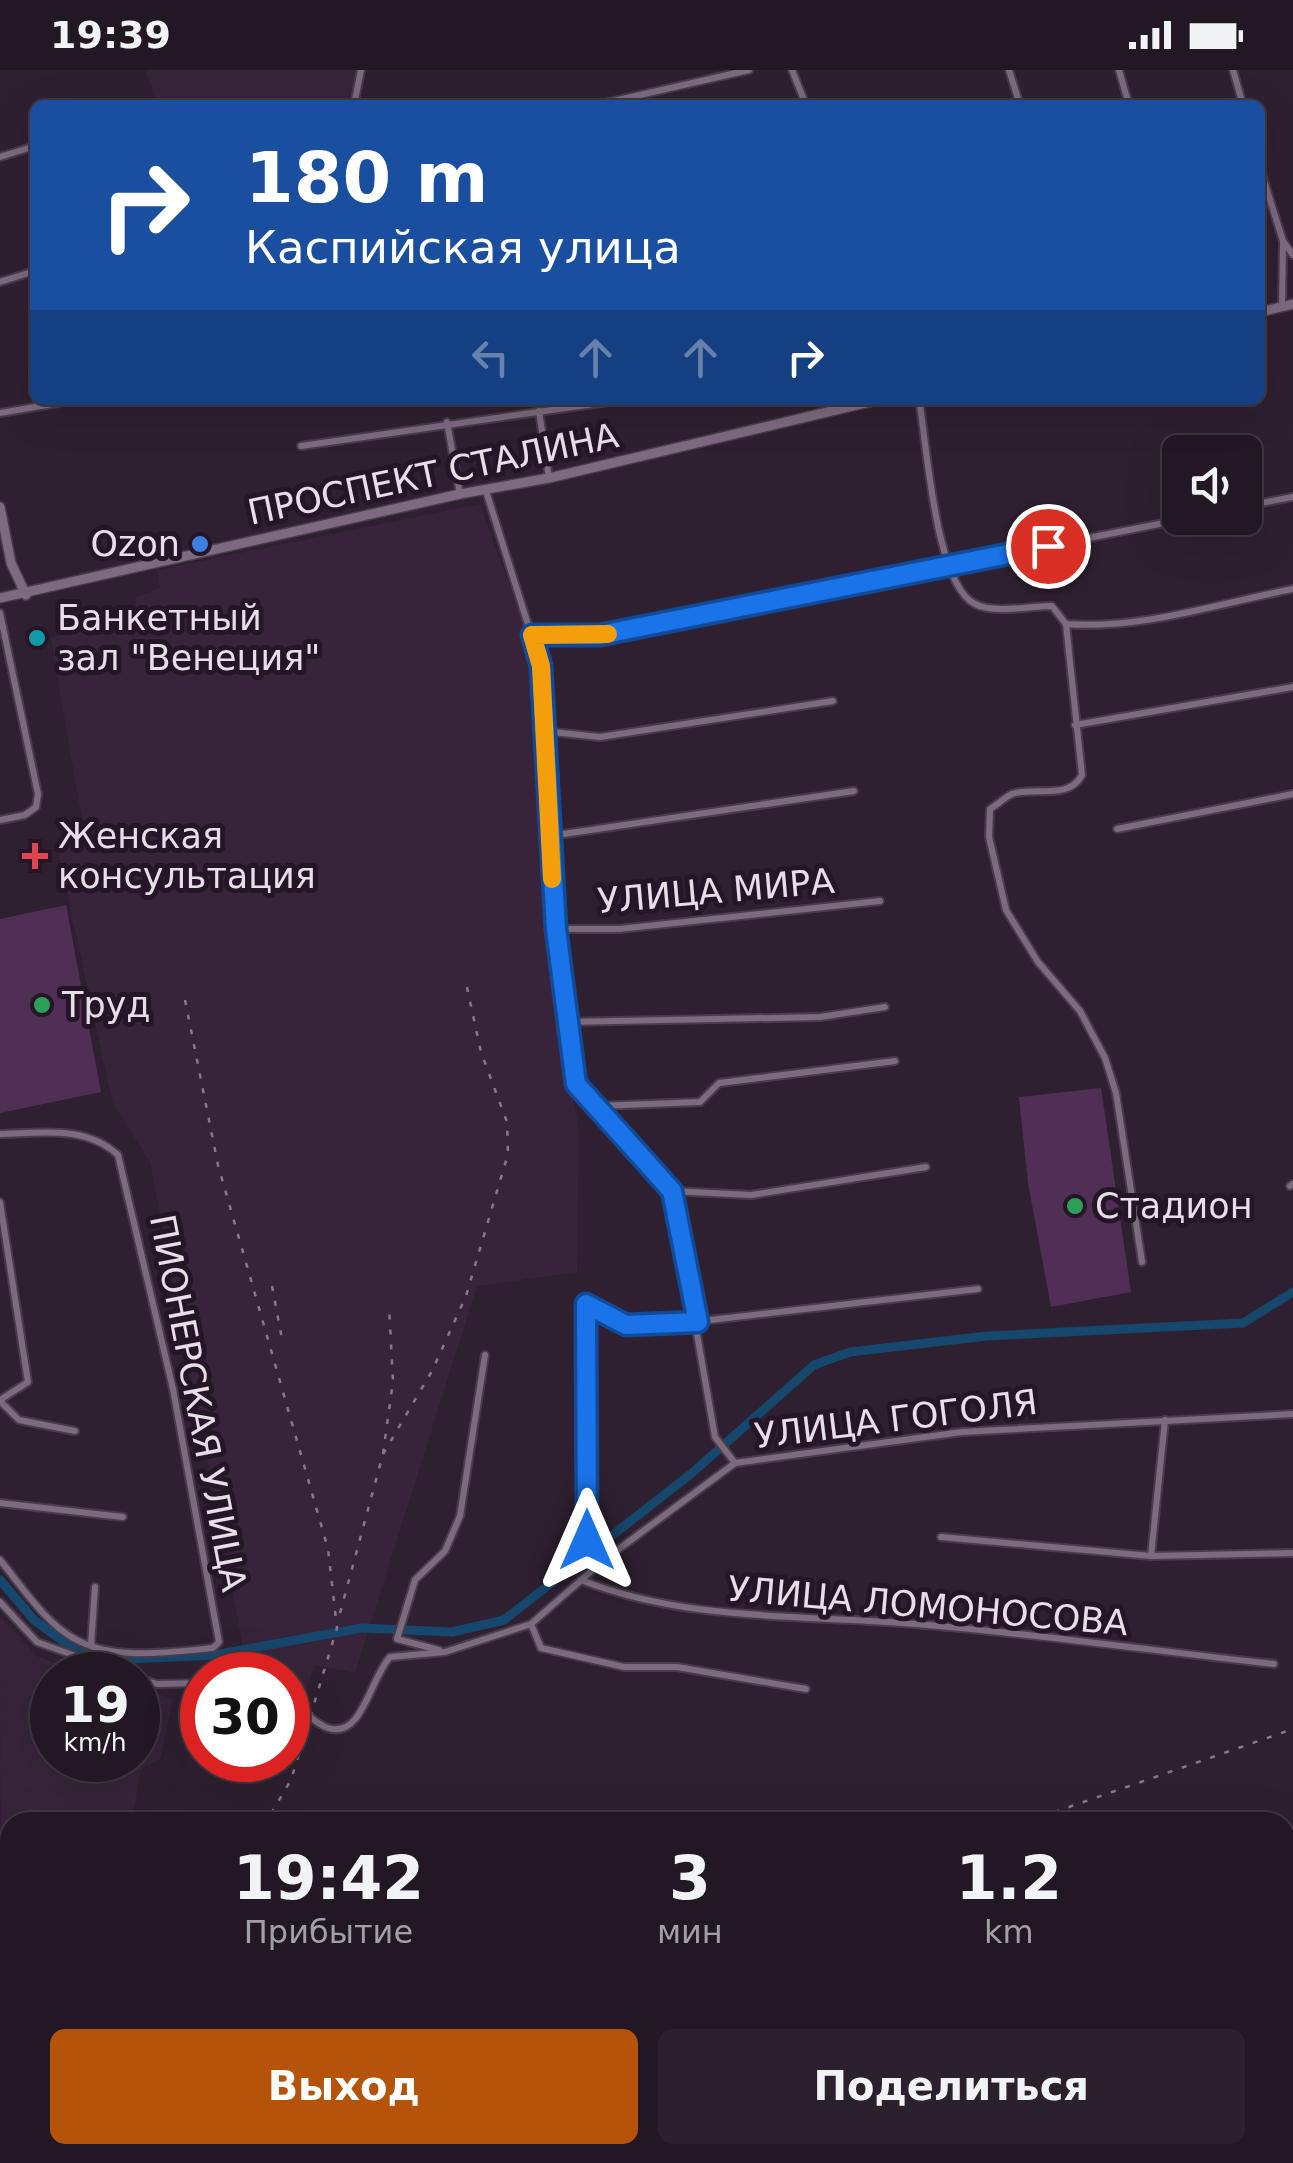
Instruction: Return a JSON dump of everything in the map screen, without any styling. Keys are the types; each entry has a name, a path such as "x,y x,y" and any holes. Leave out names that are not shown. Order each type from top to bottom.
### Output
{"street":[{"path":"355,100 361,70"},
{"path":"618,100 748,70"},
{"path":"792,70 804,100"},
{"path":"1009,70 1018,100"},
{"path":"1119,70 1128,100"},
{"path":"1234,70 1242,100"},
{"path":"0,158 30,148"},
{"path":"1265,184 1283,241 1288,305"},
{"path":"1283,241 1293,254"},
{"path":"0,282 30,273"},
{"path":"0,413 52,405"},
{"name":"ПРОСПЕКТ СТАЛИНА","path":"301,446 580,405"},
{"name":"ПРОСПЕКТ СТАЛИНА","path":"0,598 460,494 550,478 857,405"},
{"path":"920,405 945,564 958,589 975,604 1052,606 1066,624 1082,775 1076,785 1012,794 990,809 989,837 1006,910 1038,962 1080,1011 1105,1058 1116,1094 1142,1262"},
{"path":"538,410 550,478"},
{"path":"446,422 460,494"},
{"path":"486,492 541,666 556,929 576,1084 672,1191 698,1322 706,1393 718,1442 736,1463"},
{"path":"1262,503 1293,497"},
{"path":"0,507 11,564 26,595"},
{"path":"532,635 600,635 834,592 945,564 1162,523"},
{"path":"1066,624 1099,626 1134,621 1293,589"},
{"path":"0,613 38,794 36,806 25,815 0,820"},
{"path":"1075,725 1293,687"},
{"path":"543,731 600,737 832,701"},
{"path":"550,836 854,791"},
{"path":"1117,829 1293,794"},
{"name":"УЛИЦА МИРА","path":"556,929 620,928 880,901"},
{"path":"565,1022 820,1017 885,1007"},
{"path":"593,1104 603,1109 700,1102 719,1083 896,1061"},
{"name":"ПИОНЕРСКАЯ УЛИЦА","path":"0,1134 68,1132 103,1140 118,1155 126,1175 174,1389 219,1642 213,1648 155,1652 91,1645"},
{"path":"672,1191 751,1195 926,1167"},
{"path":"0,1202 4,1249 28,1382 0,1401 19,1420 75,1431"},
{"path":"587,1540 586,1304 626,1325 698,1322 978,1289"},
{"path":"445,1652 397,1639 414,1580 445,1551 460,1516 485,1355"},
{"name":"УЛИЦА ГОГОЛЯ","path":"310,1714 328,1728 350,1727 358,1720 376,1674 390,1657 445,1652 531,1624 582,1580 736,1463 962,1432 1293,1414"},
{"path":"1151,1556 1165,1420"},
{"path":"0,1503 123,1517"},
{"path":"941,1536 1151,1556 1293,1553"},
{"path":"0,1560 55,1622 74,1639 91,1645 95,1588"},
{"name":"УЛИЦА ЛОМОНОСОВА","path":"582,1580 667,1607 715,1613 889,1622 1274,1664"},
{"path":"0,1602 37,1642 65,1652"},
{"path":"531,1624 541,1648 580,1658 624,1667 677,1667 806,1689"}],"shaded area":[{"path":"145,70 358,70 351,100 157,100"},
{"path":"480,504 536,659 558,1024 579,1129 577,1272 477,1286 355,1673 314,1665 310,1678 310,1652 241,1652 242,1641 150,1162 112,1101 57,846 84,832 51,638 136,612 136,597 160,588 157,570"},
{"name":"Труд","path":"66,905 101,1092 0,1113 0,919"},
{"name":"Стадион","path":"1101,1088 1131,1292 1051,1307 1028,1183 1019,1097"},
{"path":"0,1617 33,1652 30,1652 30,1782 139,1782 134,1812 0,1812"},
{"path":"160,1695 173,1698 160,1759"}],"waterway":[{"path":"0,1580 34,1620 67,1644 128,1659 215,1655 361,1628 452,1632 504,1620 692,1473 814,1365 850,1352 987,1336 1243,1323 1293,1292"}],"railway":[{"path":"383,1454 432,1371 466,1296 508,1154 507,1122 481,1052 465,978"},
{"path":"185,1000 218,1165 328,1549 337,1628 291,1780 272,1812"},
{"path":"272,1286 282,1339"},
{"path":"340,1613 383,1454 393,1381 389,1306"},
{"path":"1055,1812 1293,1729"}],"slow traffic":[{"path":"552,879 541,666 532,635 608,634"}],"place":[{"name":"Ozon","path":"200,544"},
{"name":"Банкетный зал \"Венеция\"","path":"37,638"},
{"name":"Женская консультация","path":"35,856"},
{"name":"Труд","path":"42,1005"},
{"name":"Стадион","path":"1075,1206"}],"route":[{"path":"587,1540 586,1304 626,1325 698,1322 672,1191 576,1084 556,929 541,666 532,635 600,635 834,592 894,574 1048,546"}]}
